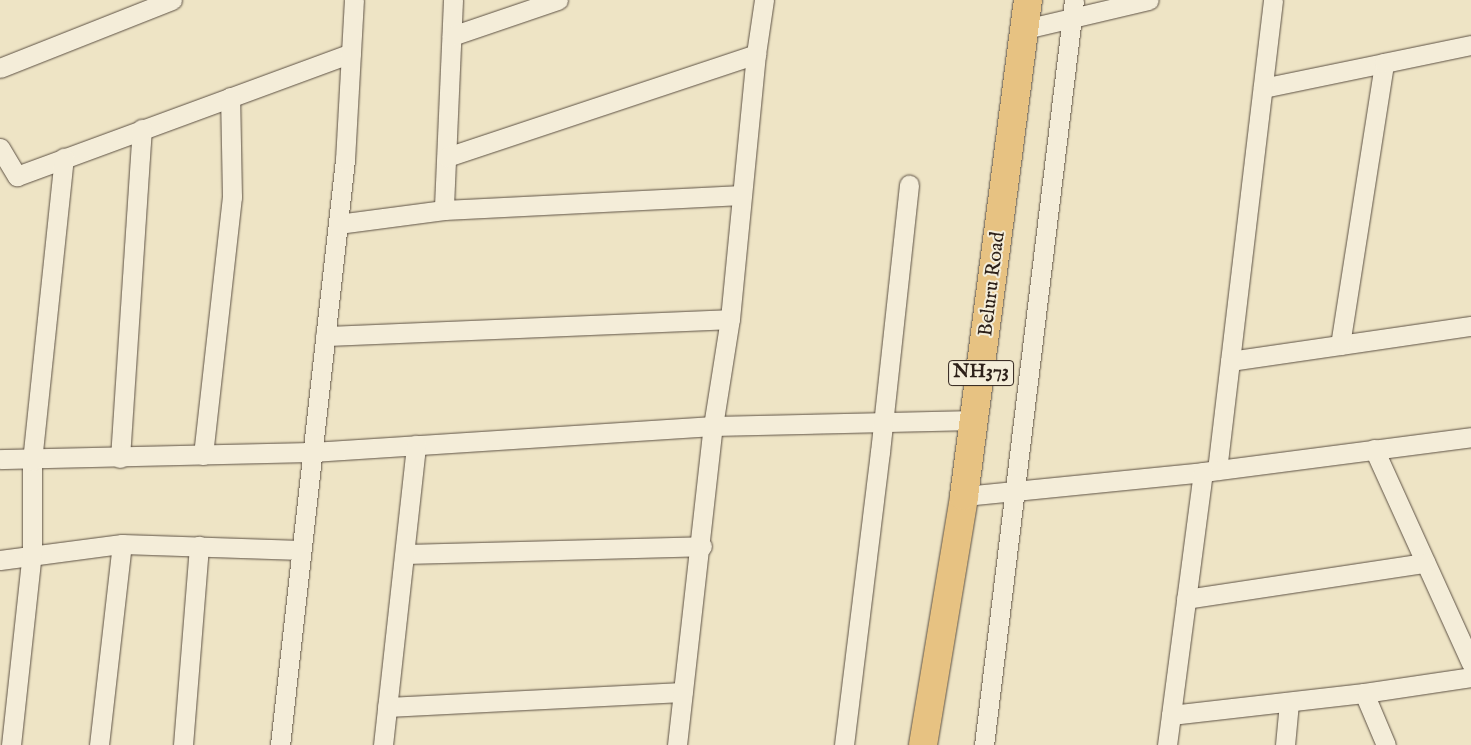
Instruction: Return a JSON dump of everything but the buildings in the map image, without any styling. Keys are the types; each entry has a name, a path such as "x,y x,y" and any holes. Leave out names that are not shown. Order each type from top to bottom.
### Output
{"highway":[{"name":"Beluru Road","path":"922,745 975,420 1028,0"}],"street":[{"path":"0,68 172,0"},
{"path":"280,745 338,224 354,0"},
{"path":"444,210 453,0"},
{"path":"452,36 558,0"},
{"path":"677,745 702,546 713,426 730,319 756,54 764,0"},
{"path":"1025,29 1072,9 1149,0"},
{"path":"1167,745 1186,599 1230,361 1274,0"},
{"path":"984,745 1072,9"},
{"path":"1263,88 1471,45"},
{"path":"0,148 17,176 351,53"},
{"path":"447,157 756,54"},
{"path":"1340,345 1384,63"},
{"path":"203,455 232,197 230,97"},
{"path":"120,458 142,130"},
{"path":"11,745 32,553 32,460 64,158"},
{"path":"844,745 909,185"},
{"path":"338,224 444,210 742,195"},
{"path":"325,336 730,319"},
{"path":"1230,361 1471,326"},
{"path":"0,459 32,460 312,452 713,426 975,420"},
{"path":"964,496 1210,470 1471,437"},
{"path":"383,745 416,445"},
{"path":"1374,449 1471,663"},
{"path":"0,560 32,553 122,544 302,550"},
{"path":"99,745 122,544"},
{"path":"183,745 199,546"},
{"path":"405,554 702,546"},
{"path":"1186,599 1425,563"},
{"path":"1171,714 1364,694 1471,677"},
{"path":"387,707 684,692"},
{"path":"1364,694 1386,745"},
{"path":"1285,745 1290,702"}]}
